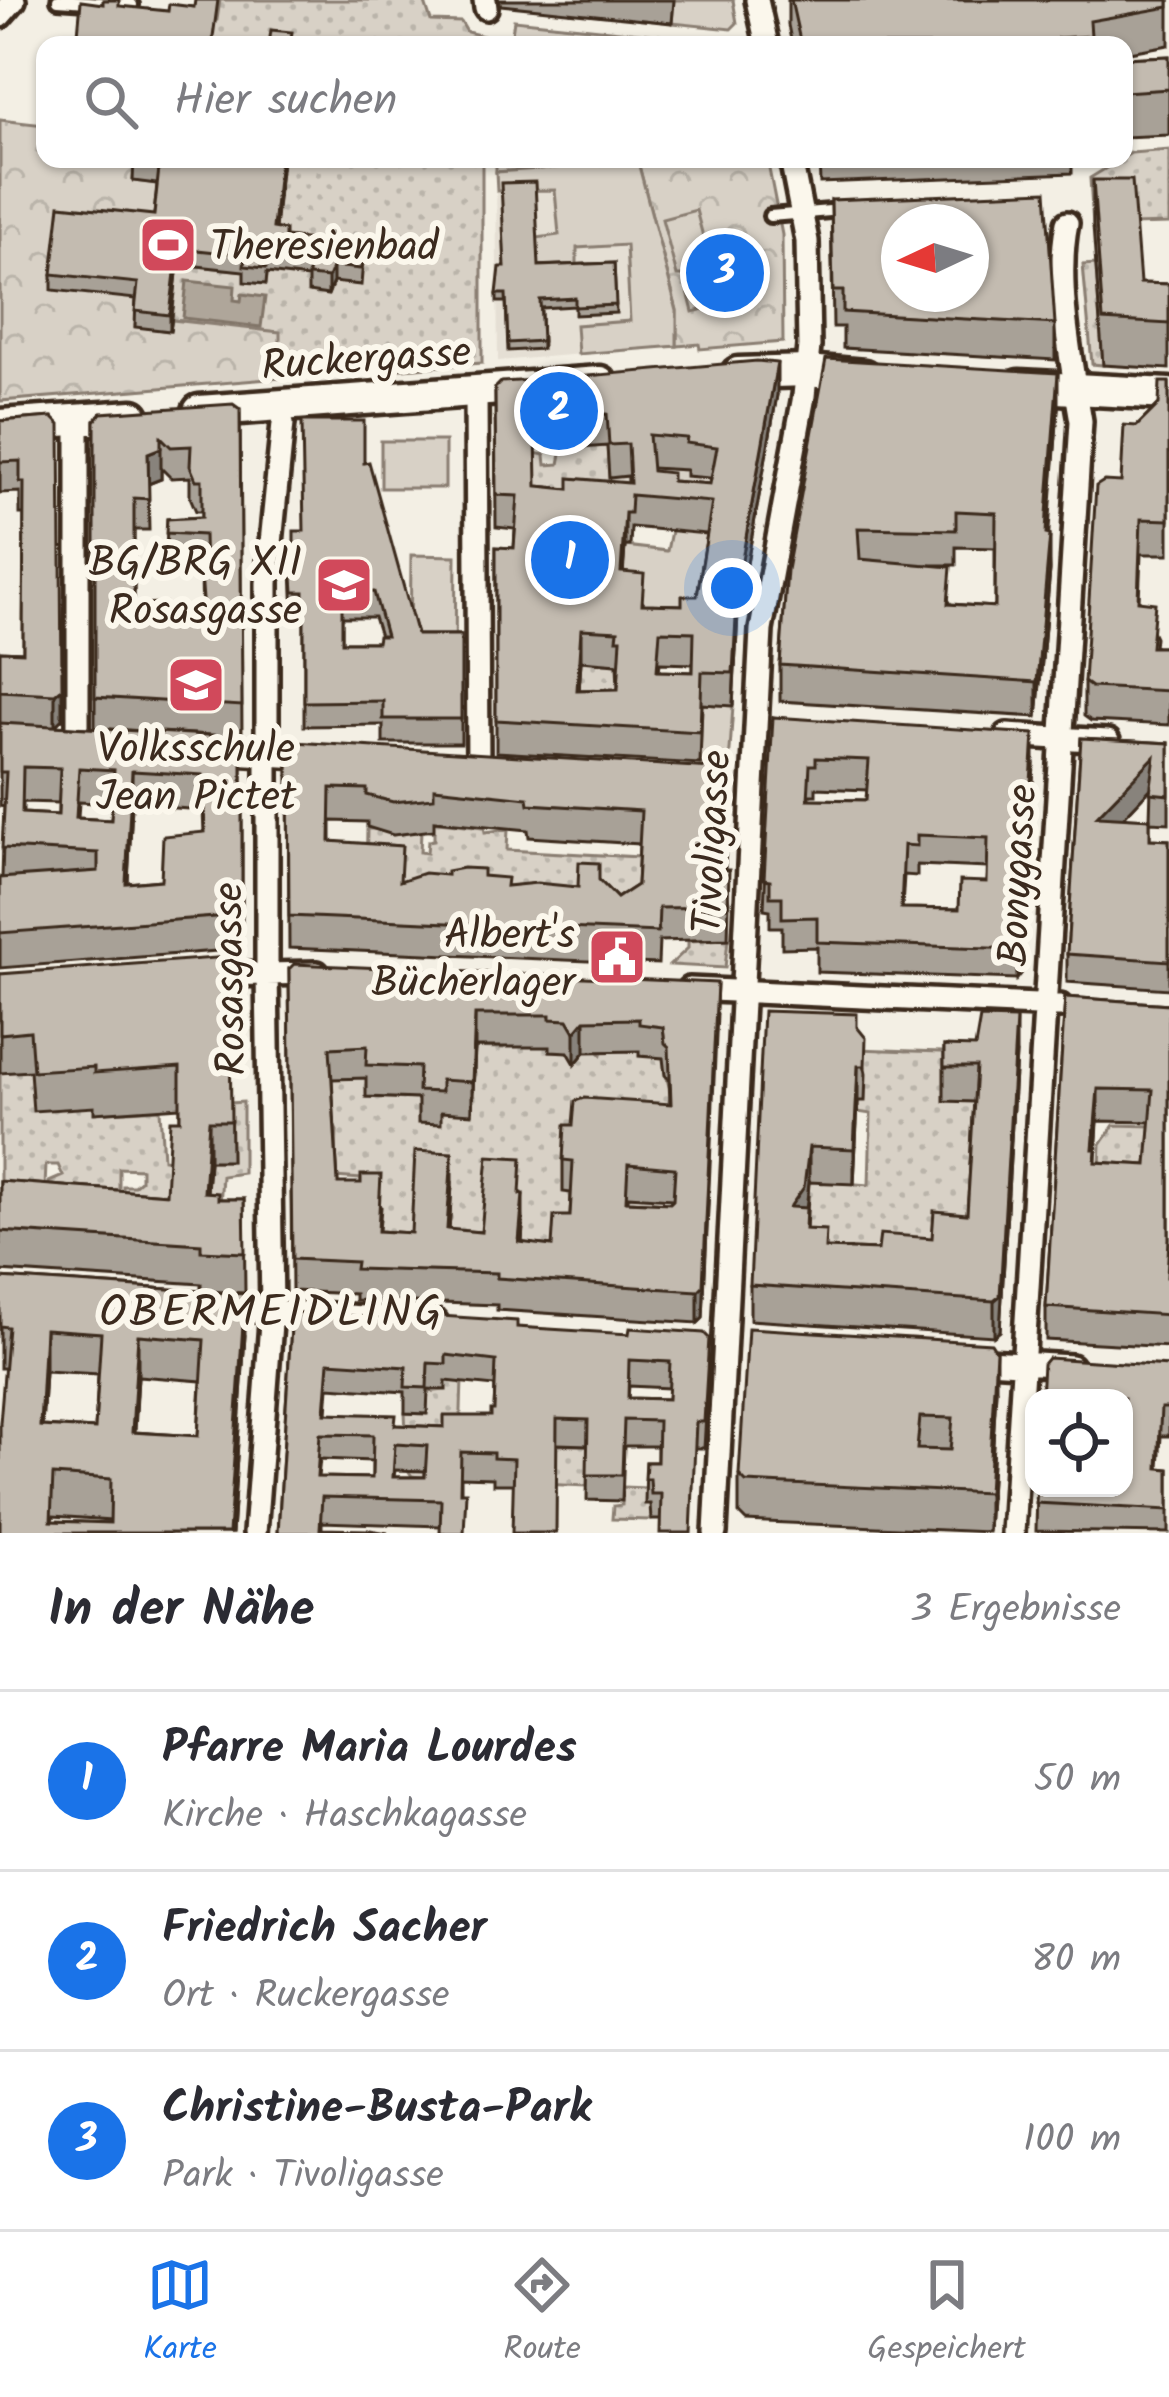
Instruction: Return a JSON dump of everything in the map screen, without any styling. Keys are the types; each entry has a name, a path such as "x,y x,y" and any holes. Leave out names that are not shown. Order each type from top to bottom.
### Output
{"main road":[{"path":"714,374 807,371 889,378"},
{"name":"Ruckergasse","path":"0,425 625,380"},
{"path":"996,385 1169,394"}],"street":[{"path":"0,16 14,0"},
{"path":"757,0 765,36"},
{"name":"Tivoligasse","path":"715,1533 713,1342 743,992 739,784 755,719 763,616 807,371 807,241 792,168"},
{"name":"Bonygasse","path":"1013,1533 1081,421 1062,247 1067,223"},
{"path":"476,391 478,768"},
{"path":"78,420 68,744 101,746"},
{"name":"Rosasgasse","path":"255,1533 272,1310 267,583 283,424"},
{"path":"755,719 778,720"},
{"path":"991,734 1126,742"},
{"path":"195,751 344,760"},
{"path":"197,977 331,973"},
{"path":"675,988 1088,1008"},
{"path":"203,1306 451,1323"},
{"path":"713,1342 753,1346"},
{"path":"956,1359 1086,1367"}],"lane":[{"path":"58,0 131,4"},
{"path":"770,216 865,209"}],"shaded area":[{"path":"639,168 675,312 677,346 498,361 496,172"},
{"path":"187,281 235,286 234,300 241,301 242,294 265,297 261,327 183,318"}],"green space":[{"path":"220,0 424,0 431,21 461,22 467,32 483,36 203,36 204,19 217,20"},
{"path":"674,0 733,0 737,23 731,29 672,23"},
{"path":"514,20 661,36 508,36"},
{"path":"0,120 36,124 36,168 134,168 133,181 159,184 135,326 170,331 172,320 280,332 280,378 0,401"},
{"path":"1169,150 1169,224 1093,226 1090,178 1106,168 1133,168 1133,153"},
{"path":"281,168 482,168 482,363 280,378 279,332 172,320 178,264 245,271 266,284"},
{"path":"496,168 553,168 496,172"},
{"path":"640,168 769,168 782,235 783,342 700,349 699,344 677,346 677,310"},
{"path":"640,168 677,311 677,346 578,354 576,325 630,321 626,245 577,248 577,273 539,274 537,238 559,235 555,190 497,191 496,172"},
{"path":"696,210 711,267 746,262 755,296 693,312 684,276 677,276 662,219"},
{"path":"1096,264 1103,365 1092,364 1083,265"},
{"path":"381,441 445,441 445,488 381,488"},
{"path":"607,446 609,477 628,476 631,527 533,518 534,453 545,455 546,465 559,464 562,449"},
{"path":"646,454 722,474 704,629 539,586 622,577 625,546 667,551 671,531 652,504"},
{"path":"411,555 456,556 455,657 410,657"},
{"path":"581,661 618,664 619,709 578,707"},
{"path":"702,704 733,706 729,765 700,764"},
{"path":"430,821 484,827 485,832 508,829 507,850 658,858 638,897 577,924 366,877 367,829 385,829 393,835 421,831 420,852 427,853 428,841 434,840"},
{"path":"728,939 725,968 670,965 688,948 688,941"},
{"path":"329,1036 367,1078 367,1097 419,1099 453,1047 503,1048 504,1044 550,1047 550,1051 596,1049 601,1054 602,1050 670,1052 664,1069 672,1096 673,1232 626,1233 628,1196 649,1197 573,1193 570,1248 521,1254 523,1226 482,1254 400,1264 360,1206 361,1179 335,1177 337,1131 332,1121"},
{"path":"857,1049 969,1053 977,1101 969,1238 787,1285 803,1201 808,1201 804,1180 869,1185 871,1114 858,1112"},
{"path":"18,1059 94,1107 95,1113 160,1109 163,1159 170,1160 168,1204 139,1206 123,1190 141,1180 141,1169 119,1168 119,1190 49,1187 49,1182 63,1176 58,1165 46,1165 45,1187 0,1185 0,1060"},
{"path":"243,1102 243,1173 222,1176 219,1220 204,1232 209,1161 231,1161 230,1103"},
{"path":"1114,1125 1153,1126 1148,1185 1100,1167 1101,1144"},
{"path":"446,1378 462,1379 460,1441 426,1471 426,1478 412,1476 405,1413 426,1414 428,1392 445,1390"},
{"path":"557,1445 588,1445 587,1486 514,1483"},
{"path":"622,1487 646,1488 653,1504 651,1520 612,1519 613,1506 622,1505"}],"building":[{"path":"103,0 119,0 119,6 168,11 169,4 194,7 195,0 218,0 213,36 78,36 81,1 103,4"},
{"path":"791,0 1169,0 1169,7 1090,21 1091,36 799,36"},
{"path":"271,30 292,32 291,36 270,36"},
{"path":"1169,56 1169,89 1133,91 1133,58"},
{"name":"Theresienbad","path":"159,168 279,168 273,228 285,230 285,237 363,245 361,269 333,266 328,278 308,276 309,262 267,257 266,268 244,266 245,255 178,248 170,315 135,311 138,283 52,274 60,205 154,215"},
{"path":"1093,180 1132,180 1140,283 1169,284 1169,324 1103,320"},
{"path":"535,182 539,266 614,263 616,305 575,307 575,298 540,300 542,341 508,343 506,294 497,294 500,267 505,267 501,183"},
{"path":"1046,191 1055,324 843,312 843,291 833,291 831,200"},
{"path":"826,359 1058,373 1037,682 780,665 787,570","holes":["956,511 996,513 995,607 948,604 951,567 860,559 858,528 956,530"]},
{"path":"777,363 738,582 733,673 702,672 700,732 496,720 496,547 514,548 518,496 496,495 495,388 501,382 535,380 537,486 569,489 569,478 630,483 628,444 609,445 607,414 566,417 564,378","holes":["649,435 687,438 686,443 717,447 710,484 672,481 672,473 652,471","631,495 712,502 697,596 682,596 682,605 642,604 644,574 621,572 625,513 630,513","581,629 618,631 618,689 577,690","660,631 694,632 693,672 657,671"]},
{"path":"1160,382 1169,382 1169,520 1141,519 1138,601 1155,603 1151,647 1169,647 1169,691 1091,687 1084,682 1096,486 1104,481 1121,482 1124,425 1137,426 1159,404"},
{"path":"233,404 240,409 242,706 95,697 95,421 101,413","holes":["161,437 171,447 191,446 190,466 196,480 202,480 202,517 167,519 166,533 204,535 205,627 166,627 165,603 134,604 134,498 149,499 148,453 161,448"]},
{"path":"52,417 60,425 62,688 55,694 0,691 0,651 23,652 24,482 20,482 20,461 0,462 0,421"},
{"name":"BG/BRG XII Rosasgasse","path":"302,421 364,421 364,463 369,462 417,635 461,635 461,719 383,719 383,701 304,702 304,592 294,592 291,547 294,531 304,531","holes":["374,592 386,636 378,636 377,642 342,642 342,593"]},
{"path":"773,717 1034,734 1021,945 1017,949 817,942 817,917 782,918 782,897 770,897 770,880 764,879","holes":["816,758 869,760 866,800 808,799 810,765 816,765","917,835 988,838 987,882 960,881 959,909 901,908 904,845 917,846"]},
{"path":"0,723 242,737 242,915 0,933 0,878 98,871 98,853 2,848 6,772 0,772","holes":["23,767 60,768 58,815 22,813","79,768 114,770 111,820 76,818","132,771 203,775 205,832 163,836 161,880 126,883"]},
{"path":"1081,738 1169,743 1169,795 1150,793 1155,756 1097,816 1150,819 1150,839 1169,840 1169,961 1067,954"},
{"path":"295,742 728,769 724,870 729,870 728,907 659,908 658,932 289,916 288,749","holes":["331,788 367,789 367,795 393,802 434,798 434,788 528,798 529,804 641,811 637,885 617,898 599,880 599,863 579,862 578,887 506,886 507,878 463,868 447,871 447,875 424,873 400,881 402,846 330,841"]},
{"path":"242,956 243,1029 230,1029 231,1121 209,1121 204,1192 218,1193 218,1199 244,1199 245,1253 201,1251 201,1244 0,1231 0,1181 166,1194 170,1120 180,1120 180,1067 94,1073 94,1067 33,1071 30,1031 0,1034 0,974"},
{"path":"294,964 717,983 703,1286 698,1291 497,1278 497,1273 355,1269 356,1262 292,1259 289,969","holes":["475,1015 550,1015 550,1019 568,1020 575,1032 585,1020 639,1019 639,1024 663,1027 669,1047 671,1104 575,1101 573,1125 565,1125 563,1160 573,1161 570,1216 554,1216 552,1246 519,1242 522,1158 488,1156 481,1232 447,1229 452,1153 415,1151 411,1233 378,1231 381,1175 361,1175 361,1183 338,1183 330,1048 367,1046 366,1065 419,1067 418,1091 441,1092 441,1080 472,1082","628,1164 675,1168 673,1200 626,1201"]},
{"path":"1065,997 1169,1004 1169,1315 1046,1307","holes":["1098,1089 1153,1090 1147,1165 1095,1162"]},
{"path":"763,1011 857,1014 857,1027 866,1038 865,1066 858,1066 854,1149 809,1147 804,1187 790,1207 806,1208 805,1229 826,1230 825,1248 878,1250 880,1234 932,1238 934,1211 967,1214 976,1067 944,1067 944,1046 975,1047 980,1018 1016,1019 1000,1296 994,1301 750,1285"},
{"path":"0,1278 245,1294 229,1533 0,1533 0,1423 8,1327 0,1326","holes":["45,1329 101,1333 95,1429 40,1426","138,1335 204,1340 198,1436 132,1432","53,1475 111,1479 110,1523 51,1521"]},
{"path":"292,1312 409,1320 410,1314 517,1321 517,1327 704,1333 709,1338 704,1422 696,1422 691,1533 660,1533 661,1494 651,1494 650,1479 645,1479 646,1462 657,1462 658,1421 624,1420 622,1475 587,1475 588,1420 557,1419 556,1533 512,1533 514,1459 461,1452 464,1533 440,1533 441,1500 322,1497 320,1529 388,1533 278,1533","holes":["446,1355 496,1361 491,1416 444,1416 444,1427 395,1425 396,1415 325,1413 329,1362 406,1367 405,1387 427,1388 428,1363 446,1364","629,1360 670,1362 668,1399 628,1398","320,1434 373,1435 372,1478 317,1477","395,1444 427,1446 425,1477 393,1477"]},
{"path":"748,1328 991,1343 996,1351 988,1493 746,1482 739,1475","holes":["920,1417 953,1418 950,1450 917,1449"]},
{"path":"1048,1358 1169,1366 1169,1408 1161,1408 1158,1468 1169,1469 1169,1510 1036,1503 1036,1497 1133,1497 1133,1389 1042,1389 1043,1364"}],"place":[{"name":"Theresienbad","path":"168,245"},
{"name":"Christine-Busta-Park","path":"725,273"},
{"name":"Friedrich Sacher","path":"559,411"},
{"name":"Pfarre Maria Lourdes","path":"570,560"},
{"name":"BG/BRG XII Rosasgasse","path":"344,585"},
{"name":"Volksschule Jean Pictet","path":"196,685"},
{"name":"Albert's Bücherlager","path":"617,957"}],"district":[{"name":"OBERMEIDLING","path":"272,1310"}]}
